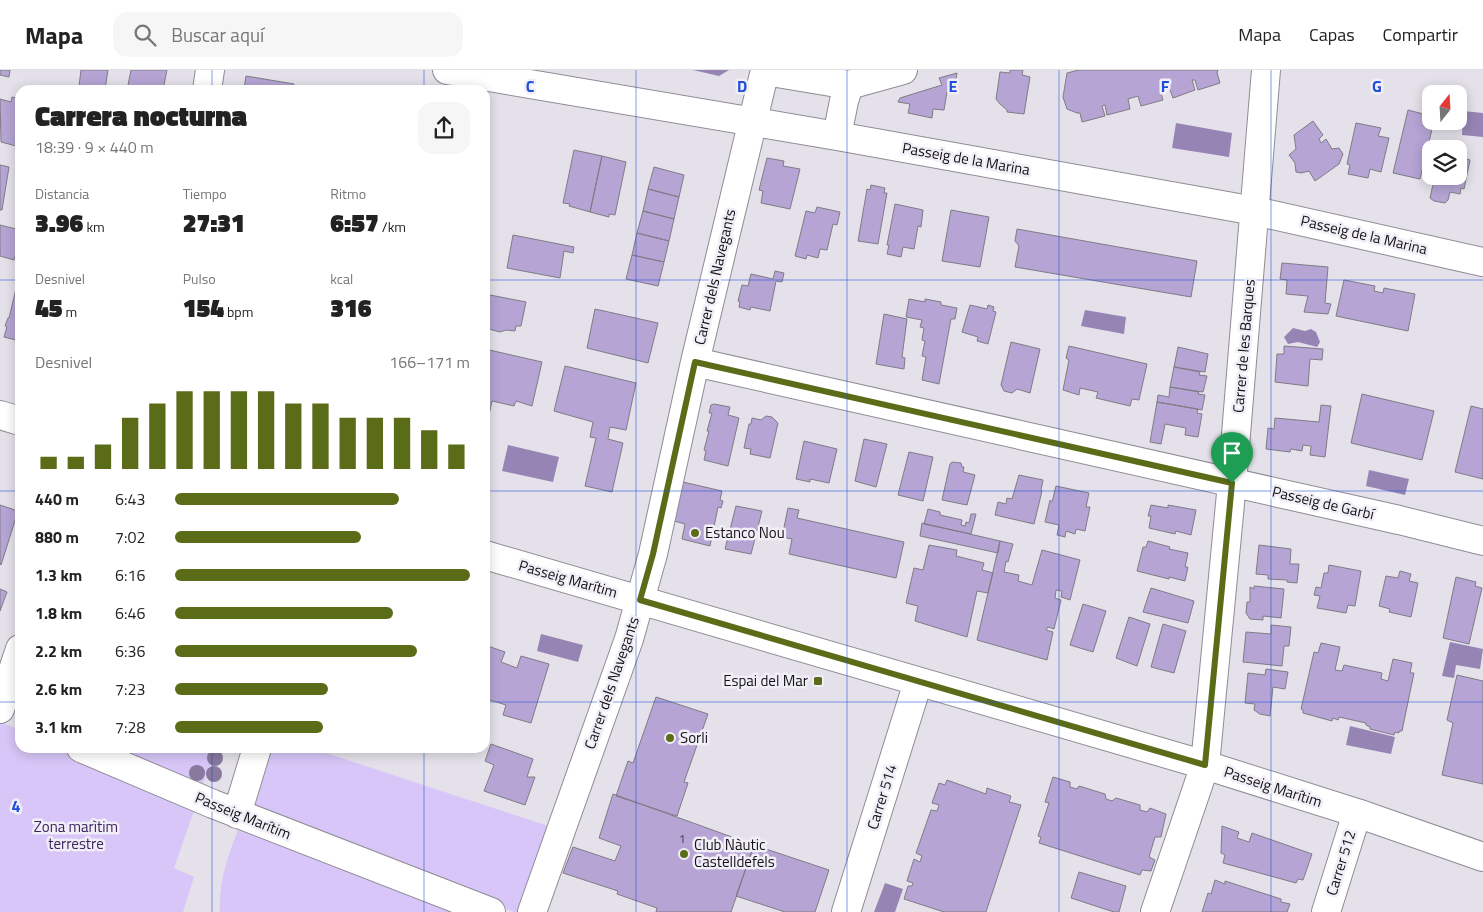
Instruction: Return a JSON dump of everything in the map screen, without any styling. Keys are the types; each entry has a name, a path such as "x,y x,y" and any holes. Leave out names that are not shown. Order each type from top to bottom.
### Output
{"street":[{"path":"208,85 210,70"},
{"name":"Passeig de la Marina","path":"447,70 482,83 752,122 1255,210 1483,262"},
{"path":"765,71 849,85 903,70"},
{"name":"Carrer de les Barques","path":"1155,912 1205,765 1232,483 1266,70"},
{"name":"Carrer dels Navegants","path":"532,912 629,639 653,554 695,362 765,71"},
{"path":"837,136 849,85"},
{"name":"Passeig de Garbí","path":"695,362 1483,541"},
{"path":"0,415 15,420"},
{"name":"Passeig Marítim","path":"490,556 1205,765 1356,813 1483,857"},
{"path":"15,664 0,711 15,718"},
{"name":"Carrer 514","path":"846,912 918,682"},
{"name":"Passeig Marítim","path":"93,753 237,814 491,912"},
{"path":"237,814 255,753"},
{"name":"Carrer 512","path":"1326,912 1356,813"}],"green space":[{"name":"Zona marìtim terrestre","path":"0,722 15,728 15,753 75,753 197,802 174,868 194,877 183,912 0,912"},
{"path":"127,753 215,753 203,784"},
{"path":"268,753 326,753 548,826 521,912 514,912 251,804"},
{"path":"241,822 465,912 220,912 223,877"}],"shaded area":[{"path":"693,70 729,70 719,76"},
{"path":"1468,112 1483,113 1483,137 1462,135 1462,130 1468,130"},
{"path":"1176,123 1232,133 1229,157 1172,148"},
{"path":"1085,310 1126,317 1124,334 1081,326"},
{"path":"1293,328 1305,331 1311,329 1316,332 1320,342 1317,347 1298,342 1288,344 1284,337"},
{"path":"508,445 559,457 553,482 502,471"},
{"path":"1369,470 1409,479 1405,495 1366,486"},
{"path":"541,634 583,645 578,662 537,651"},
{"path":"1450,642 1483,649 1480,669 1456,665 1454,678 1442,676"},
{"path":"1350,726 1395,737 1391,754 1346,745"},
{"path":"885,883 903,889 895,912 874,912"}],"building":[{"path":"0,70 10,70 9,77 0,75"},
{"path":"81,70 108,70 106,85 79,85"},
{"path":"131,70 167,70 164,85 128,85"},
{"path":"1010,70 1023,70 1022,75 1030,77 1024,114 1007,112 996,99 1000,72 1010,73"},
{"path":"1079,70 1218,70 1220,83 1198,90 1195,80 1192,80 1195,90 1173,98 1169,87 1160,90 1163,100 1141,106 1138,96 1128,99 1130,109 1107,115 1105,105 1102,106 1105,116 1082,122 1080,113 1067,109 1063,97 1067,73"},
{"path":"957,73 954,93 947,92 944,110 933,109 932,118 908,113 910,104 898,102 900,98 942,85 939,78"},
{"path":"246,76 294,84 294,85 245,85"},
{"path":"12,97 15,98 15,146 1,142 0,99 11,102"},
{"path":"1408,110 1422,114 1422,130 1432,130 1429,140 1422,140 1422,171 1420,179 1393,173"},
{"path":"1313,121 1323,135 1319,139 1321,143 1326,139 1332,149 1339,148 1343,154 1339,164 1315,181 1309,171 1296,172 1295,163 1289,155 1296,149 1294,135"},
{"path":"1356,123 1381,128 1378,136 1389,138 1381,172 1370,169 1368,178 1348,174 1350,165 1347,164"},
{"path":"574,150 602,156 590,212 563,203"},
{"path":"602,156 626,162 615,215 609,214 609,217 590,212"},
{"path":"767,158 784,161 783,166 800,169 790,209 761,203 763,191 759,190"},
{"path":"1467,159 1470,160 1467,174"},
{"path":"0,165 9,167 2,210 0,210"},
{"path":"654,167 684,175 679,197 648,189"},
{"path":"871,185 885,188 884,193 887,193 878,244 858,241 867,189 870,190"},
{"path":"1433,185 1465,185 1464,189 1461,188 1460,194 1450,192 1445,203 1434,201 1430,198"},
{"path":"648,189 679,197 674,219 643,211"},
{"path":"895,204 923,210 921,227 918,226 914,249 903,247 901,257 887,254"},
{"path":"817,207 840,212 837,225 833,224 827,250 820,249 818,258 807,255 806,259 795,256 806,211 815,213"},
{"path":"951,210 989,217 980,267 942,261"},
{"path":"643,211 674,219 669,241 637,233"},
{"path":"0,225 15,229 14,260 0,256"},
{"path":"1017,229 1197,261 1191,297 1015,267 1019,246 1015,241"},
{"path":"637,233 669,241 664,262 632,255"},
{"path":"513,235 574,247 573,253 564,251 560,278 507,268"},
{"path":"632,255 664,262 658,286 626,279"},
{"path":"1282,263 1328,267 1325,303 1331,304 1328,314 1304,312 1308,296 1286,294 1287,280 1280,279"},
{"path":"775,271 784,273 782,282 776,281 770,311 751,307 750,310 739,307 740,302 738,301 742,285 748,286 751,274 773,279"},
{"path":"1344,280 1375,286 1374,291 1383,293 1384,288 1415,294 1408,331 1336,316"},
{"path":"15,293 15,340 4,337 7,327 5,326"},
{"path":"490,295 526,302 521,326 516,326 515,331 506,330 500,332 490,329"},
{"path":"909,299 941,302 941,305 957,308 955,319 951,319 939,384 922,380 926,357 922,356 925,341 922,340 924,328 920,327 922,320 906,317"},
{"path":"970,305 987,309 988,305 994,307 993,311 996,312 988,344 977,341 978,337 962,332"},
{"path":"595,309 658,323 648,363 587,348"},
{"path":"884,314 907,319 902,357 905,358 904,369 876,364"},
{"path":"1011,342 1040,349 1030,393 1017,389 1012,393 1004,391 1001,385"},
{"path":"1069,346 1147,364 1139,400 1132,399 1130,406 1096,398 1098,392 1080,388 1079,395 1063,390 1069,360 1066,358"},
{"path":"1284,346 1323,349 1322,360 1310,359 1308,386 1275,382 1277,354 1284,354"},
{"path":"1178,347 1208,354 1205,372 1174,367"},
{"path":"490,350 542,362 532,406 516,401 514,406 492,401 490,410"},
{"path":"565,366 636,383 626,430 610,427 608,439 623,443 612,492 585,486 596,438 590,437 593,422 554,411"},
{"path":"1174,367 1200,372 1199,375 1207,376 1203,392 1170,387"},
{"path":"1170,387 1199,392 1198,394 1205,395 1202,410 1157,402 1158,395 1169,397"},
{"path":"1362,394 1434,411 1422,460 1351,443"},
{"path":"1157,402 1198,409 1197,413 1202,414 1198,437 1185,435 1186,428 1165,424 1161,444 1150,442"},
{"path":"711,405 730,407 728,415 739,418 728,466 704,460 706,451 704,450 709,431 707,431 712,413 709,413"},
{"path":"1321,405 1331,406 1325,457 1310,455 1311,446 1303,445 1302,451 1291,449 1290,452 1266,449 1268,428 1274,429 1275,418 1319,422"},
{"path":"1471,406 1483,409 1483,479 1455,472"},
{"path":"766,416 772,417 778,423 770,458 750,454 751,449 744,448 752,418 761,420"},
{"path":"864,439 887,444 876,487 855,481"},
{"path":"804,441 837,449 829,483 810,479 810,482 796,479"},
{"path":"909,452 933,457 923,501 898,495"},
{"path":"952,462 961,463 962,467 964,467 963,472 975,475 967,505 942,500"},
{"path":"1019,475 1043,480 1034,524 995,515 998,502 1006,504 1007,498 1012,499"},
{"path":"683,482 722,491 720,500 723,501 721,508 718,507 710,546 682,539 685,524 674,521"},
{"path":"1056,486 1089,493 1086,507 1090,507 1085,531 1076,529 1075,534 1066,531 1065,537 1057,535 1059,525 1045,522 1050,500 1052,502"},
{"path":"0,505 15,510 15,521 0,564"},
{"path":"1151,505 1168,508 1168,505 1196,510 1191,535 1176,531 1175,534 1149,528 1151,516 1148,516"},
{"path":"736,506 762,511 751,554 725,549"},
{"path":"788,508 799,510 797,518 904,542 896,578 789,554 792,539 782,537"},
{"path":"928,509 940,512 940,515 962,520 961,525 965,526 966,522 969,523 971,514 976,514 971,534 924,524"},
{"path":"922,523 1000,541 998,553 920,536"},
{"path":"1000,541 1013,544 1004,572 1019,575 1018,581 1032,585 1042,550 1080,560 1070,600 1061,597 1062,591 1056,590 1055,598 1061,600 1054,629 1048,627 1046,630 1053,632 1047,660 977,640"},
{"path":"1148,541 1170,547 1169,549 1188,553 1185,581 1137,571 1143,547 1146,547"},
{"path":"929,545 957,550 956,556 984,563 982,570 993,573 988,593 977,591 967,637 915,621 918,606 906,603 914,568 923,570"},
{"path":"1259,545 1291,549 1290,564 1299,564 1297,583 1287,582 1287,580 1268,579 1268,575 1256,574"},
{"path":"1329,565 1361,571 1355,606 1348,605 1346,613 1317,608 1320,596 1314,595 1316,587 1321,588 1324,573 1328,573"},
{"path":"1400,571 1411,574 1409,581 1418,583 1411,617 1389,612 1390,609 1379,606 1386,576 1398,578"},
{"path":"1456,577 1476,582 1475,586 1482,588 1469,644 1443,638"},
{"path":"1254,586 1284,589 1281,618 1263,616 1263,620 1250,619 1246,613 1247,602 1250,602 1250,587 1254,589"},
{"path":"1151,588 1194,601 1188,623 1143,612"},
{"path":"0,589 7,592 0,611"},
{"path":"1083,604 1106,611 1093,652 1070,645"},
{"path":"1129,617 1150,624 1137,666 1116,658"},
{"path":"1163,624 1186,631 1174,673 1151,667"},
{"path":"1271,625 1291,627 1289,646 1284,646 1282,666 1243,662 1246,632 1271,634"},
{"path":"1321,643 1340,647 1335,670 1342,671 1344,665 1382,673 1381,679 1388,681 1393,659 1412,663 1410,673 1414,673 1402,731 1399,731 1399,733 1395,732 1394,735 1370,729 1366,723 1339,717 1338,720 1333,718 1332,721 1303,713 1301,709 1314,652 1318,653"},
{"path":"490,647 505,652 501,662 517,668 521,656 549,664 531,723 503,715 506,705 490,700"},
{"path":"1266,669 1288,672 1285,689 1273,687 1270,716 1260,714 1254,710 1255,704 1245,703 1248,673 1265,675"},
{"path":"1457,675 1483,681 1483,784 1442,775 1453,723 1447,720"},
{"name":"Sorli","path":"656,697 708,714 684,782 688,783 677,816 616,796 628,761 633,763"},
{"path":"491,744 533,759 527,777 535,777 525,805 484,791 494,765 485,761 488,753 490,753"},
{"path":"1053,777 1070,782 1070,787 1077,789 1079,786 1105,794 1106,799 1112,801 1116,798 1140,805 1140,810 1147,812 1150,808 1166,814 1161,837 1155,837 1149,857 1155,860 1151,871 1142,870 1140,875 1039,843 1041,837 1038,836 1049,803 1045,802"},
{"path":"947,780 986,794 987,788 1011,796 1009,802 1021,805 986,912 944,912 904,899 908,886 912,886 913,883 907,881 914,859 920,862 922,856 916,853 931,810 937,811 939,805 932,803 939,783 945,785"},
{"name":"Club Nàutic Castelldefels","path":"613,794 754,845 731,912 656,912 657,908 617,894 618,891 563,873 573,847 615,861 621,846 599,838"},
{"path":"1222,826 1239,832 1237,838 1249,842 1252,833 1312,854 1303,880 1298,879 1296,883 1223,863 1225,855 1221,853"},
{"name":"Club Nàutic Castelldefels","path":"754,845 829,870 815,912 785,912 736,896"},
{"path":"1079,872 1126,886 1119,912 1071,898"},
{"path":"1215,880 1225,884 1225,881 1281,899 1281,902 1290,904 1287,912 1202,912 1208,893 1211,894"}],"place":[{"name":"Estanco Nou","path":"695,533"},
{"name":"Espai del Mar","path":"818,681"},
{"name":"Sorli","path":"670,738"},
{"name":"Club Nàutic Castelldefels","path":"684,854"}],"route":[{"path":"695,362 1232,483 1205,765 640,600 653,554 695,362"}]}
